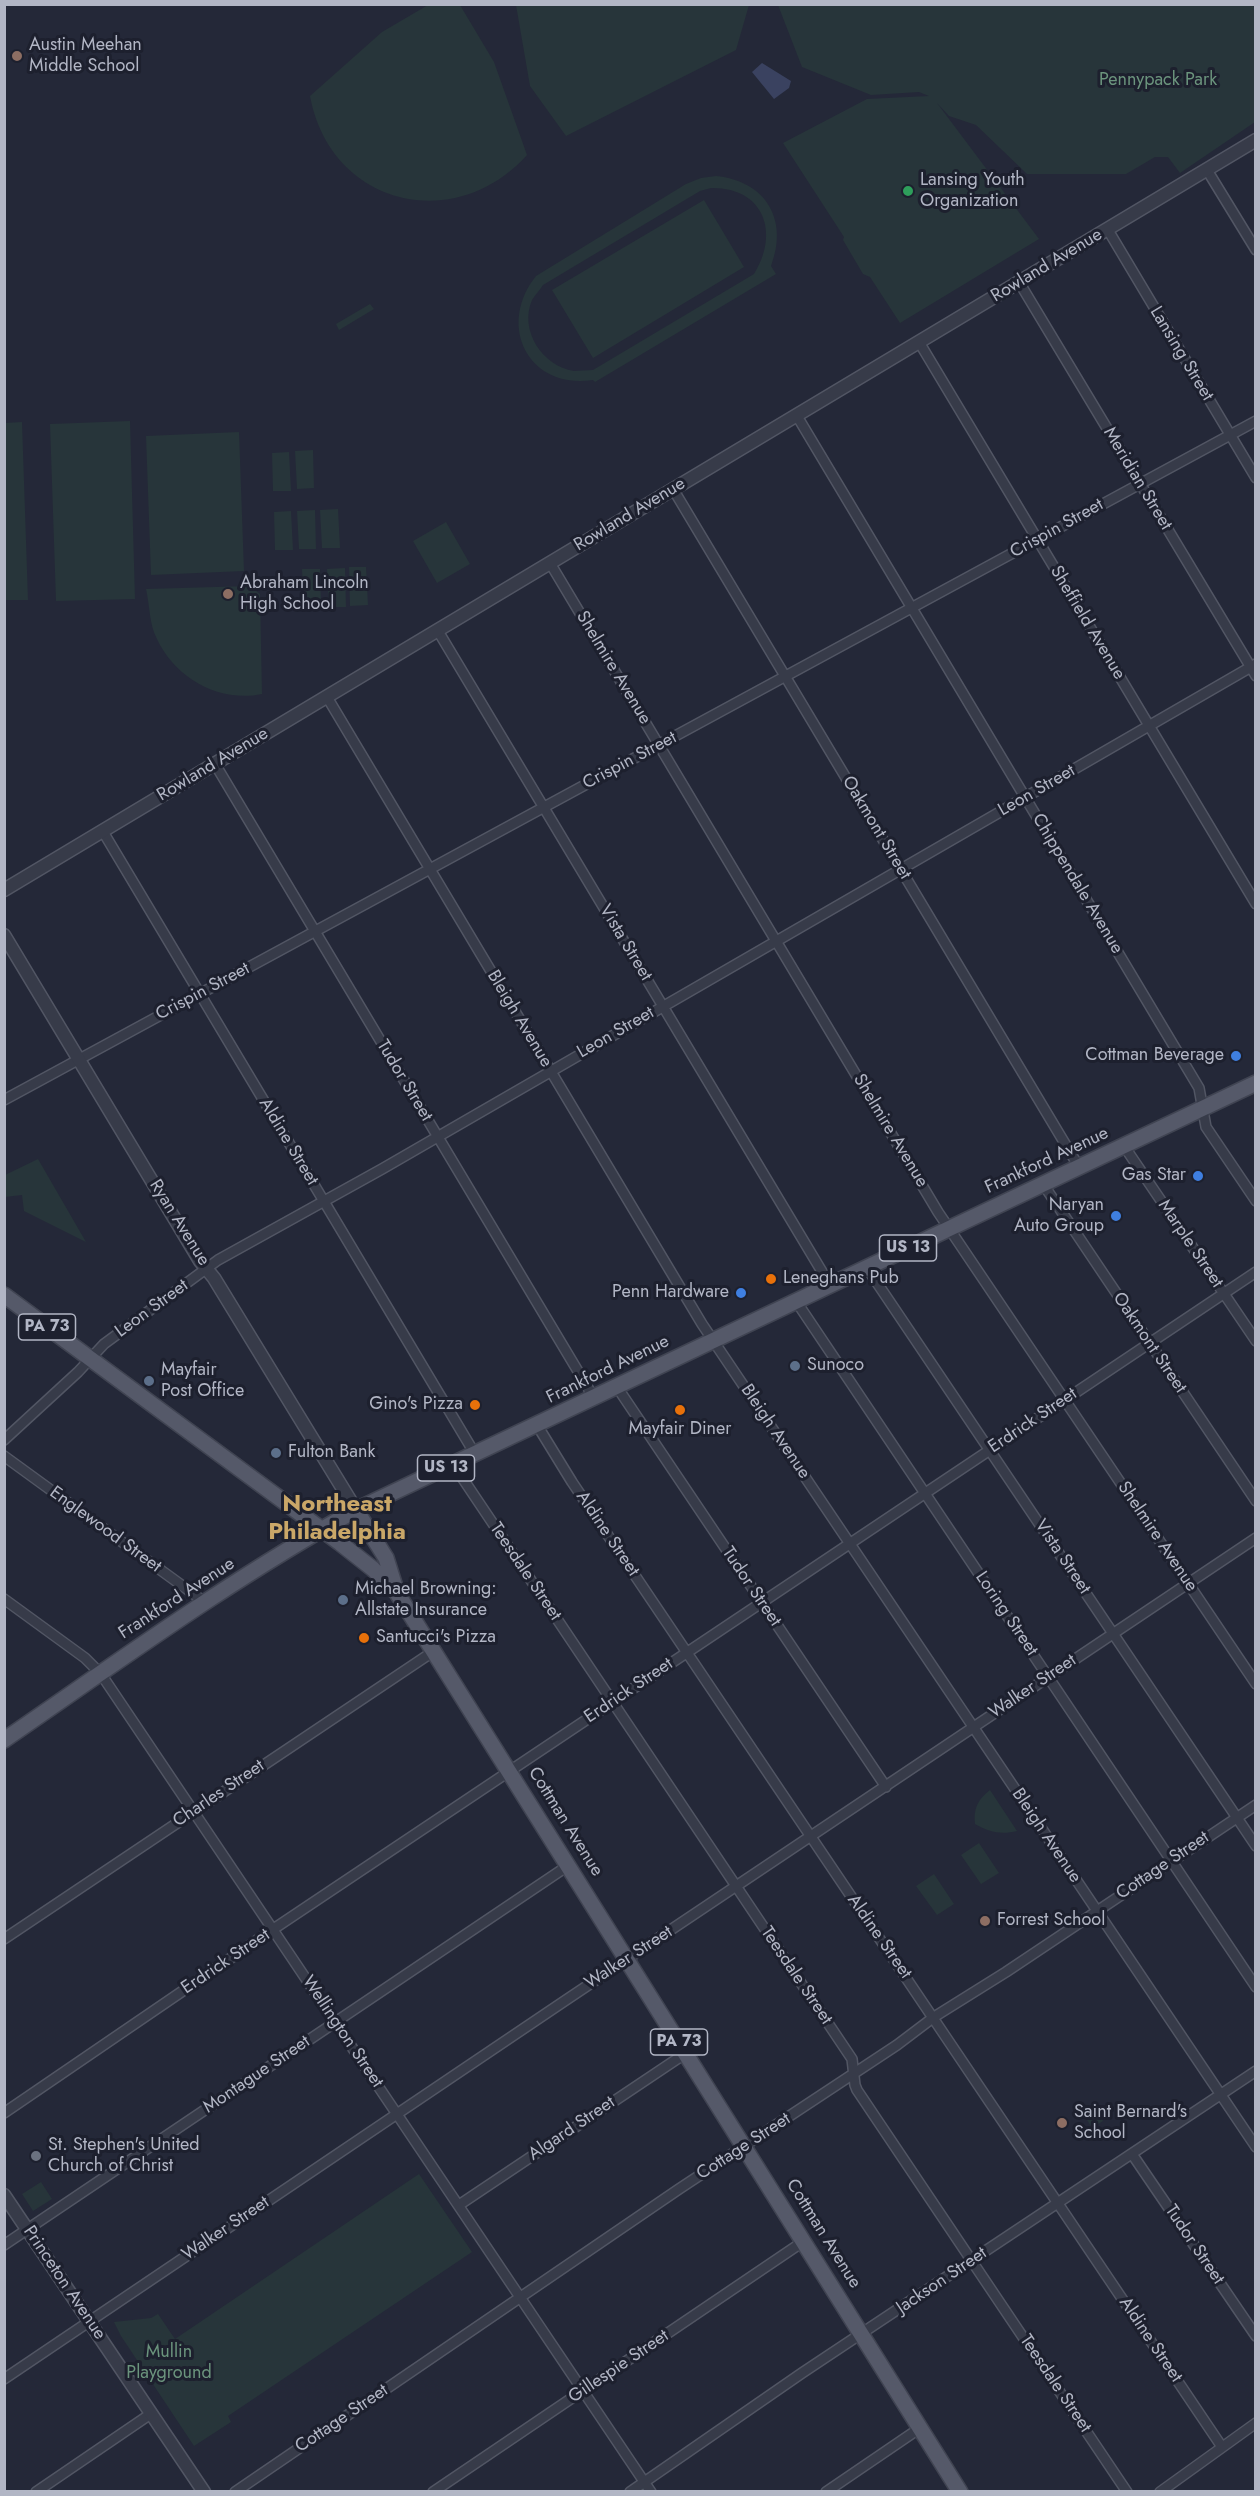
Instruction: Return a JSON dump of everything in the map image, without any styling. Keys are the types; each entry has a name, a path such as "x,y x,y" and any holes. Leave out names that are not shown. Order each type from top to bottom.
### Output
{"main road":[{"name":"Frankford Avenue","path":"4,1740 206,1603 321,1529 356,1510 1256,1083"},
{"name":"Cottman Avenue","path":"4,1295 374,1569 397,1593 745,2145 960,2492"},
{"path":"356,1510 386,1558 397,1593"}],"street":[{"name":"Rowland Avenue","path":"4,890 1256,140"},
{"path":"1207,170 1256,250"},
{"name":"Lansing Street","path":"1108,230 1256,478"},
{"name":"Meridian Street","path":"1019,282 1254,669"},
{"name":"Sheffield Avenue","path":"919,342 1256,904"},
{"name":"Chippendale Avenue","path":"796,416 1199,1088 1206,1127 1256,1201"},
{"name":"Crispin Street","path":"4,1100 1256,421"},
{"name":"Oakmont Street","path":"673,489 1078,1167"},
{"name":"Shelmire Avenue","path":"550,563 950,1229 1256,1684"},
{"name":"Vista Street","path":"438,631 830,1285"},
{"name":"Leon Street","path":"4,1440 104,1344 207,1268 1149,726 1254,669"},
{"name":"Bleigh Avenue","path":"327,697 713,1341 1256,2147"},
{"name":"Tudor Street","path":"214,764 594,1398"},
{"name":"Aldine Street","path":"102,830 475,1454"},
{"name":"Ryan Avenue","path":"4,935 356,1510"},
{"name":"Marple Street","path":"1124,1146 1256,1341"},
{"name":"Oakmont Street","path":"1042,1185 1256,1502"},
{"name":"Vista Street","path":"867,1268 1256,1846"},
{"name":"Erdrick Street","path":"4,2113 612,1701 1256,1272"},
{"name":"Loring Street","path":"796,1301 1256,1987"},
{"name":"Tudor Street","path":"616,1387 886,1787"},
{"name":"Aldine Street","path":"537,1425 572,1482 1222,2447"},
{"name":"Englewood Street","path":"4,1456 206,1603"},
{"name":"Teesdale Street","path":"453,1464 852,2059 857,2090 1127,2492"},
{"name":"Walker Street","path":"4,2379 1256,1538"},
{"name":"Wellington Street","path":"4,1599 85,1658 101,1674 651,2492"},
{"name":"Charles Street","path":"4,1939 434,1650"},
{"name":"Cottage Street","path":"235,2492 745,2145 854,2075 934,2017 1256,1804"},
{"name":"Montague Street","path":"4,2245 569,1865"},
{"name":"Algard Street","path":"459,2205 686,2053"},
{"name":"Jackson Street","path":"630,2492 1256,2071"},
{"name":"Tudor Street","path":"1132,2154 1256,2336"},
{"name":"Princeton Avenue","path":"4,2194 204,2492"},
{"name":"Gillespie Street","path":"433,2492 804,2241"},
{"path":"36,2492 152,2413"},
{"path":"1160,2492 1256,2423"},
{"path":"826,2492 921,2428"}],"green space":[{"path":"516,4 749,5 736,50 566,136 530,86"},
{"path":"428,5 460,5 494,62 527,155 498,180 465,195 432,201 399,197 368,184 342,163 322,133 310,96 382,32"},
{"name":"Pennypack Park","path":"778,5 1255,5 1255,122 1180,173 1168,157 1155,157 1126,174 1027,174 976,125 949,116 937,103 1039,239 900,323 870,277 863,274 843,240 844,237 783,143 867,99 929,96 919,92 871,95 802,67"},
{"path":"716,176 733,179 760,195 769,206 775,219 777,233 776,249 771,266 776,274 595,382 551,375 536,365 526,350 520,334 519,315 524,295 536,276 686,184 701,178","holes":["711,188 744,195 755,204 762,215 766,229 766,243 754,274 593,370 574,371 562,368 543,354 531,334 529,323 532,300 543,285 700,191"]},
{"path":"704,200 744,267 593,358 552,290"},
{"path":"370,304 374,309 339,330 336,324"},
{"path":"130,421 135,599 56,601 50,424"},
{"path":"22,422 28,600 5,600 5,423"},
{"path":"239,432 244,571 151,575 146,436"},
{"path":"313,450 314,488 297,489 295,451"},
{"path":"289,452 291,491 273,491 272,453"},
{"path":"338,509 340,548 322,548 320,510"},
{"path":"315,510 316,549 299,549 297,511"},
{"path":"291,511 293,550 275,550 274,512"},
{"path":"446,522 470,564 437,583 413,541"},
{"path":"349,567 366,567 368,605 350,606"},
{"path":"345,568 346,607 329,607 327,569"},
{"path":"302,569 320,569 321,607 304,608"},
{"path":"250,586 260,594 262,694 230,695 215,691 187,676 165,653 152,627 146,589"},
{"path":"38,1159 86,1242 24,1211 22,1195 5,1197 5,1175"},
{"path":"990,1790 1017,1831 995,1832 975,1824 977,1805"},
{"path":"979,1843 999,1873 981,1884 961,1855"},
{"path":"934,1874 954,1904 937,1915 916,1886"},
{"path":"1094,2106 1103,2121 1092,2128 1083,2113"},
{"name":"Mullin Playground","path":"419,2174 472,2252 228,2416 231,2422 194,2446 114,2322 151,2318 158,2314 175,2339"},
{"path":"41,2182 52,2199 33,2211 22,2194"}],"water":[{"path":"762,63 791,81 789,88 774,99 752,72"}],"place":[{"name":"Austin Meehan Middle School","path":"17,56"},
{"name":"Lansing Youth Organization","path":"908,191"},
{"name":"Abraham Lincoln High School","path":"228,594"},
{"name":"Cottman Beverage","path":"1236,1056"},
{"name":"Gas Star","path":"1198,1176"},
{"name":"Naryan Auto Group","path":"1116,1216"},
{"name":"Leneghans Pub","path":"771,1279"},
{"name":"Penn Hardware","path":"741,1293"},
{"name":"Sunoco","path":"795,1366"},
{"name":"Mayfair Post Office","path":"149,1381"},
{"name":"Gino's Pizza","path":"475,1405"},
{"name":"Mayfair Diner","path":"680,1410"},
{"name":"Fulton Bank","path":"276,1453"},
{"name":"Michael Browning: Allstate Insurance","path":"343,1600"},
{"name":"Santucci's Pizza","path":"364,1638"},
{"name":"Forrest School","path":"985,1921"},
{"name":"Saint Bernard's School","path":"1062,2123"},
{"name":"St. Stephen's United Church of Christ","path":"36,2156"}],"district":[{"name":"Northeast Philadelphia","path":"337,1519"}]}
